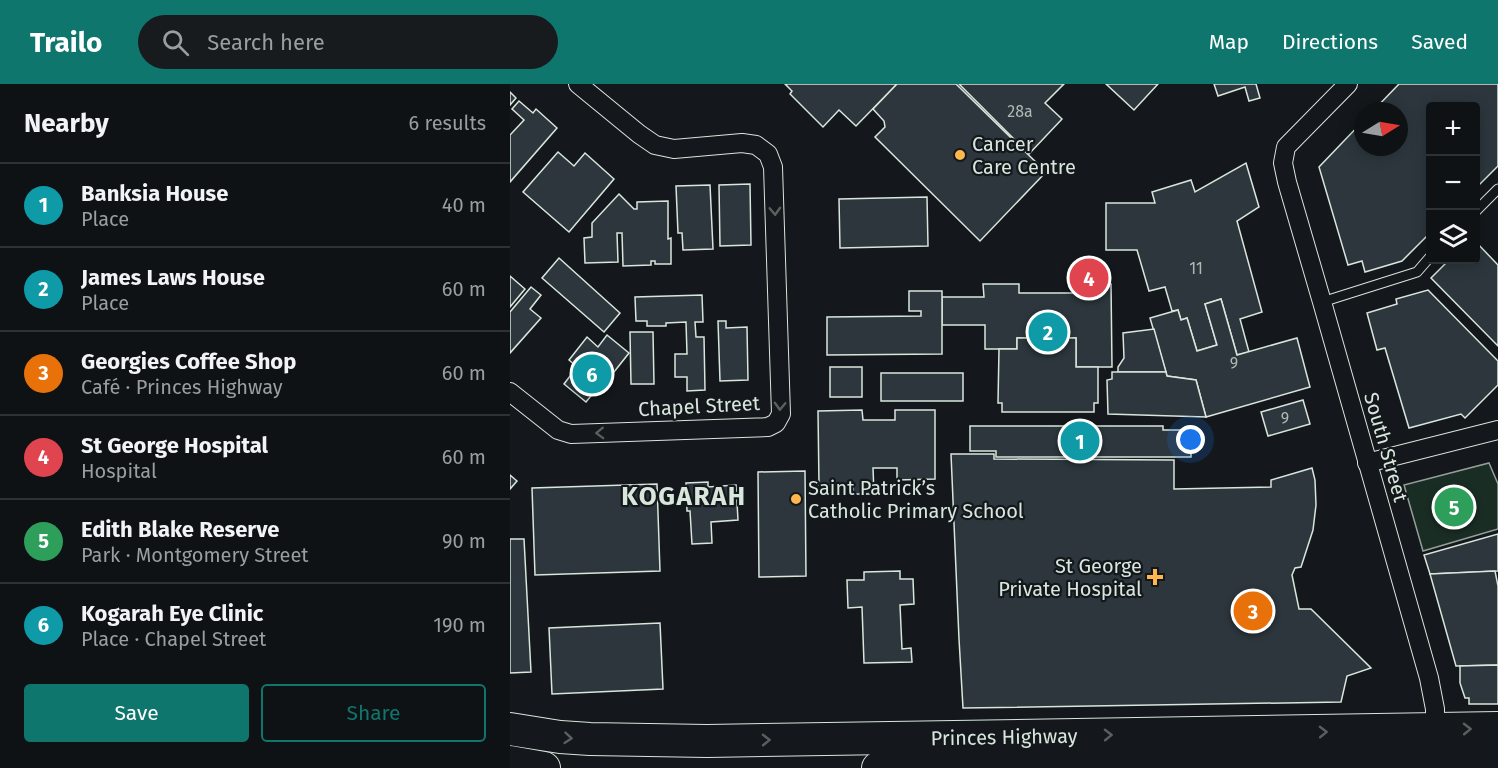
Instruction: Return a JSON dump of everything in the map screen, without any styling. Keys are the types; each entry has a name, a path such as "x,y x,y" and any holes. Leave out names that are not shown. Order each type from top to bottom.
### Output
{"highway":[{"name":"Princes Highway","path":"510,729 560,737 614,740 1435,745 1498,760"},
{"name":"Princes Highway","path":"878,768 1435,745 1498,729"},
{"path":"510,762 544,768"}],"street":[{"name":"Chapel Street","path":"510,392 558,430 571,434 768,427 776,423 780,414 774,167 768,154 756,145 742,143 674,149 656,145 639,135 578,84"},
{"name":"South Street","path":"1348,84 1286,147 1283,163 1429,678 1435,709 1435,745"},
{"path":"1367,463 1498,430"}],"lane":[{"path":"1478,210 1498,189"},
{"path":"1322,302 1417,272 1426,262"}],"green space":[{"path":"1489,463 1498,484 1498,529 1423,551 1404,485"}],"building":[{"path":"785,84 897,84 856,126 839,110 823,127 790,94 792,91"},
{"name":"Cancer Care Centre","path":"897,84 956,84 1046,172 980,241 875,137 885,127 884,121 873,109"},
{"path":"959,84 1064,84 1045,103 1062,119 1029,154"},
{"path":"1106,84 1158,84 1134,110"},
{"path":"1214,84 1256,84 1260,98 1249,101 1245,87 1218,96"},
{"path":"1399,84 1498,84 1498,166 1480,184 1480,102 1426,102 1426,237 1402,261 1365,272 1362,261 1348,265 1319,167 1354,130 1354,156 1408,156 1408,102 1382,102"},
{"path":"510,92 516,98 510,105"},
{"path":"519,101 533,113 536,109 557,128 510,182 510,135 524,120 512,109"},
{"path":"558,152 574,166 585,153 614,179 569,232 523,192"},
{"path":"1246,163 1259,207 1237,221 1262,312 1240,319 1249,352 1237,355 1221,299 1205,304 1217,345 1197,351 1187,318 1181,320 1178,310 1172,311 1165,287 1149,291 1137,250 1106,250 1106,203 1155,203 1152,192 1191,180 1195,192"},
{"path":"750,184 751,245 720,246 719,185"},
{"path":"710,185 713,249 683,250 682,233 678,233 676,186"},
{"path":"619,194 634,209 637,209 637,202 668,201 668,239 671,238 671,264 655,264 655,261 651,261 651,265 623,266 622,233 617,233 618,262 585,263 584,238 592,237 592,223"},
{"path":"927,197 928,246 840,248 839,199"},
{"path":"1480,246 1498,265 1498,346 1431,278 1445,264 1480,264"},
{"path":"559,258 620,313 604,332 542,278"},
{"path":"510,276 525,289 510,307"},
{"path":"983,284 1019,284 1019,293 1074,293 1074,284 1111,284 1112,367 1076,367 1076,338 1017,338 1017,349 985,349 985,325 942,325 942,297 984,297"},
{"path":"531,287 541,295 530,309 541,318 510,353 510,312"},
{"path":"1428,290 1498,361 1498,385 1465,418 1461,414 1409,428 1385,348 1377,350 1367,313 1397,304 1396,299"},
{"path":"909,291 942,291 942,354 827,355 827,317 921,316 921,311 909,311"},
{"path":"702,295 703,322 695,322 696,337 704,337 705,390 687,391 687,377 675,377 675,354 687,354 686,322 666,323 666,326 647,326 647,321 636,321 635,297"},
{"path":"1221,299 1237,355 1297,338 1310,387 1206,417 1196,380 1167,376 1150,318 1178,310 1181,320 1187,318 1197,351 1217,345 1205,304"},
{"path":"718,321 726,321 726,328 747,327 748,380 720,381"},
{"path":"1154,329 1166,372 1118,372 1118,367 1124,358 1123,333"},
{"path":"630,332 653,332 654,384 631,384"},
{"path":"607,335 629,353 606,382 604,380 586,402 564,384 577,367 569,360 587,337 598,347"},
{"path":"1017,338 1076,338 1076,367 1098,367 1098,403 1094,403 1094,412 1002,412 1002,403 998,403 999,349 1017,349"},
{"path":"830,367 862,367 862,397 830,397"},
{"path":"1112,372 1166,372 1167,376 1196,380 1206,417 1108,414 1107,380 1112,379"},
{"path":"881,373 963,373 963,401 881,401"},
{"path":"1303,400 1310,424 1268,436 1261,412"},
{"path":"862,410 863,420 895,420 895,410 935,410 935,479 897,480 897,468 873,468 874,494 853,494 853,485 819,485 818,411"},
{"path":"970,426 1163,426 1163,430 1191,430 1191,457 996,457 996,451 970,451"},
{"name":"St George Private Hospital","path":"951,454 994,454 994,459 1174,460 1174,489 1271,487 1271,480 1312,468 1316,505 1313,530 1301,567 1295,568 1292,575 1299,609 1311,609 1371,668 1347,676 1341,702 963,708"},
{"path":"805,471 806,576 759,577 758,472"},
{"path":"510,475 517,481 510,489"},
{"path":"708,482 708,487 736,485 738,520 711,522 712,543 692,544 686,483"},
{"path":"657,484 660,571 535,575 532,488"},
{"path":"1498,534 1498,571 1430,574 1424,555"},
{"path":"510,539 524,539 531,672 510,673"},
{"path":"900,571 900,579 913,579 914,604 900,605 902,649 911,648 912,662 864,663 862,607 848,608 847,580 864,580 864,572"},
{"path":"1495,571 1498,586 1498,665 1456,666 1430,574"},
{"path":"660,623 663,689 552,694 549,628"},
{"path":"1498,665 1498,704 1469,704 1469,698 1465,698 1460,683 1460,666"}],"place":[{"name":"Cancer Care Centre","path":"960,155"},
{"name":"St George Hospital","path":"1089,278"},
{"name":"James Laws House","path":"1048,332"},
{"name":"Kogarah Eye Clinic","path":"592,374"},
{"name":"Banksia House","path":"1080,441"},
{"name":"Saint Patrick’s Catholic Primary School","path":"796,499"},
{"name":"Edith Blake Reserve","path":"1454,507"},
{"name":"St George Private Hospital","path":"1155,577"},
{"name":"Georgies Coffee Shop","path":"1253,611"}],"district":[{"name":"KOGARAH","path":"684,496"}]}
